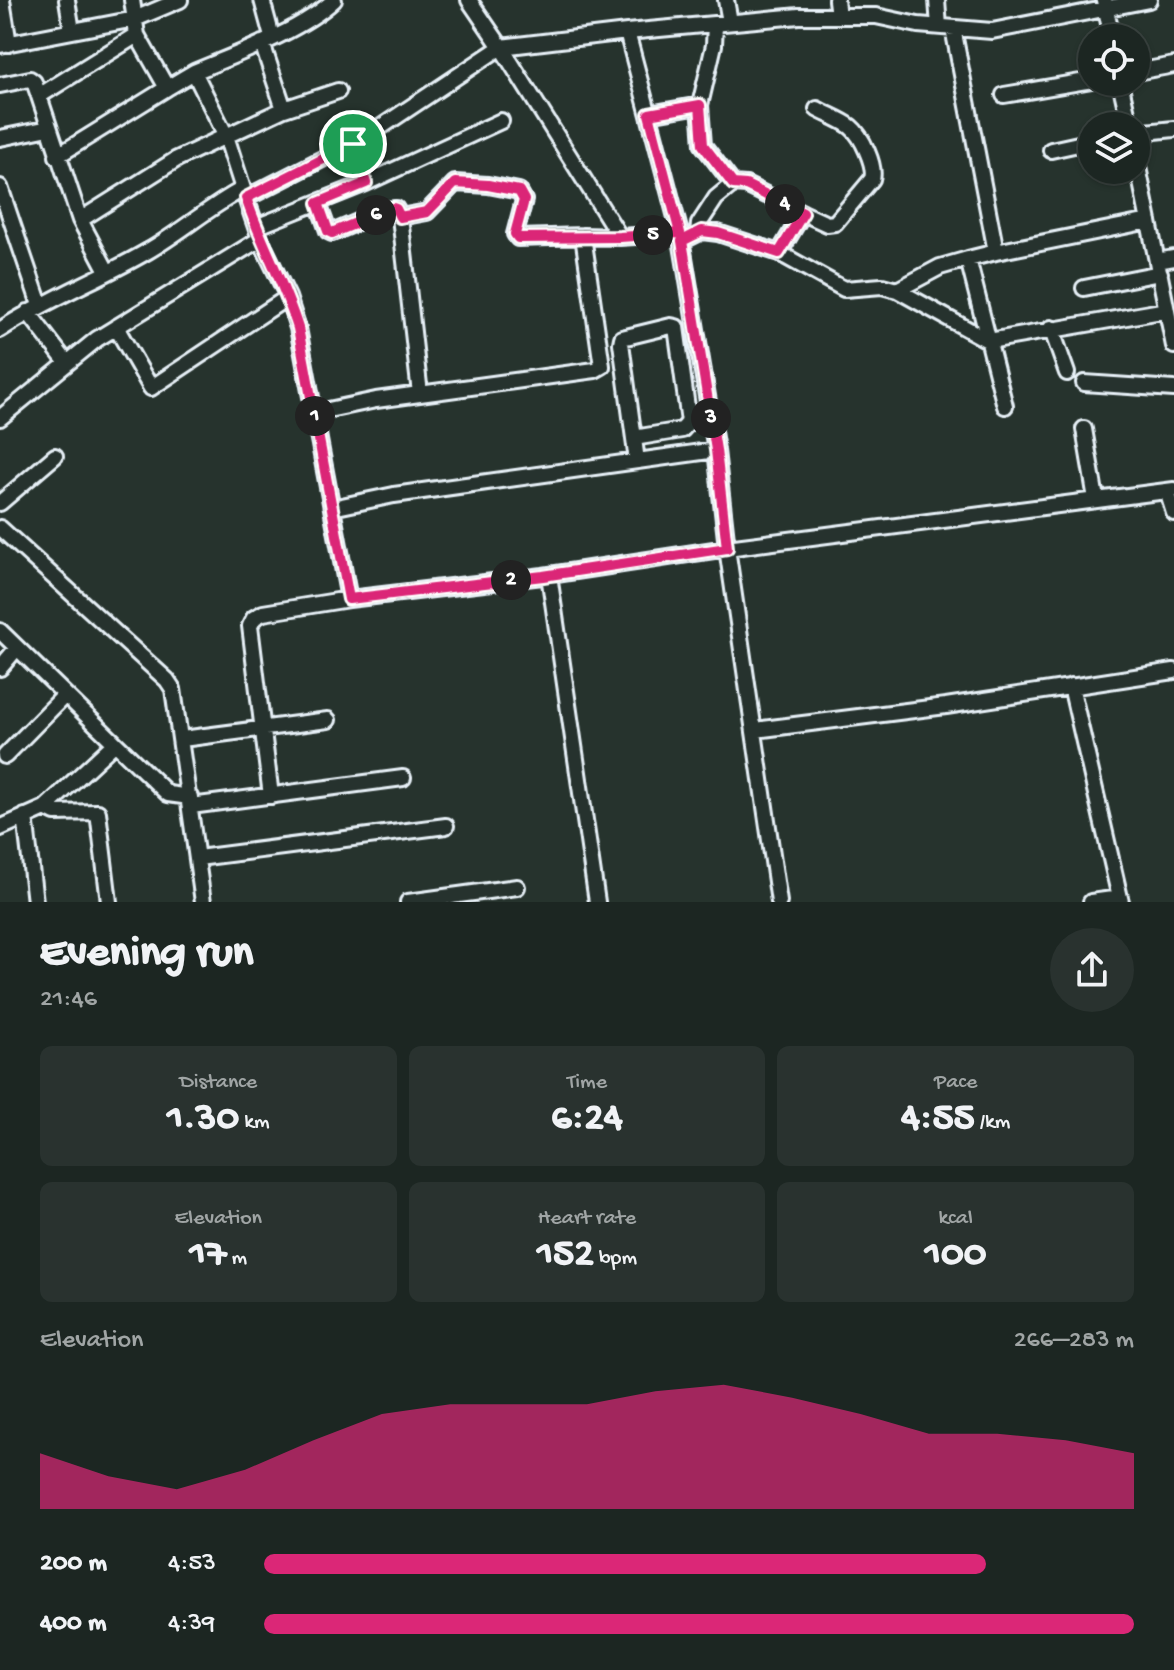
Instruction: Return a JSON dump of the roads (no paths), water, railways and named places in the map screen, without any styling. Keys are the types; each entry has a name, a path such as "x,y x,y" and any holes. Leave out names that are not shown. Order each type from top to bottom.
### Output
{"street":[{"path":"2,0 4,44 72,31 136,27"},
{"path":"67,0 72,31"},
{"path":"132,0 136,27 167,88"},
{"path":"39,96 136,27 180,0"},
{"path":"262,0 267,40 284,109"},
{"path":"57,156 194,72 267,40 325,9 334,0"},
{"path":"469,0 620,237"},
{"path":"726,0 700,105 703,145 733,184"},
{"path":"836,0 838,16"},
{"path":"937,0 996,252"},
{"path":"0,330 34,309 149,250 223,200 244,194 353,144 501,47 799,16 876,16 946,28 992,31 1105,4 1149,0"},
{"path":"1105,4 1109,24"},
{"path":"627,32 681,237 716,450 727,548 779,902"},
{"path":"1150,69 1174,65"},
{"path":"194,72 226,136 258,233 288,297 298,328 349,599"},
{"path":"0,85 30,79 34,82 80,220 107,271"},
{"path":"1004,95 1078,82"},
{"path":"80,220 177,159 284,109 338,91"},
{"path":"649,114 700,105"},
{"path":"698,233 699,224 716,198 733,184 746,185 827,224 835,223 872,179 874,172 851,127 817,109"},
{"path":"0,418 116,327 258,233 501,121"},
{"path":"0,138 49,128"},
{"path":"1150,132 1174,129"},
{"path":"353,144 366,183"},
{"path":"1051,150 1078,144"},
{"path":"400,217 427,212 455,183 519,191 524,200 515,234 518,238 681,237 718,233 779,253 844,289 882,286 897,290 989,341 1167,310"},
{"path":"1141,184 1174,346"},
{"path":"0,187 34,309 67,363"},
{"path":"318,203 328,231 332,233 396,209 400,217 420,394"},
{"path":"779,253 803,213"},
{"path":"897,290 940,267 968,259 1149,221"},
{"path":"314,413 376,400 595,370 602,366 583,236"},
{"path":"1084,288 1158,267 1174,258"},
{"path":"968,259 1005,406"},
{"path":"116,327 151,388 288,297"},
{"path":"634,438 682,430 689,422 676,327 622,338 634,438 637,461"},
{"path":"1051,328 1067,373"},
{"path":"1084,383 1174,389"},
{"path":"1084,429 1096,499"},
{"path":"332,508 394,495 716,450"},
{"path":"0,503 55,456"},
{"path":"271,796 250,626 254,618 263,613 1170,490 1174,513"},
{"path":"0,528 167,680 173,689 203,902"},
{"path":"549,575 597,902"},
{"path":"0,631 168,794 191,802 271,796 403,778"},
{"path":"0,668 17,648"},
{"path":"755,730 946,706 1174,671"},
{"path":"1071,686 1121,900 1091,902"},
{"path":"5,756 65,695"},
{"path":"182,739 328,720"},
{"path":"0,828 45,808 115,743"},
{"path":"45,808 55,813 98,812 109,902"},
{"path":"25,816 35,902"},
{"path":"198,858 446,826"},
{"path":"408,902 517,887"}]}
